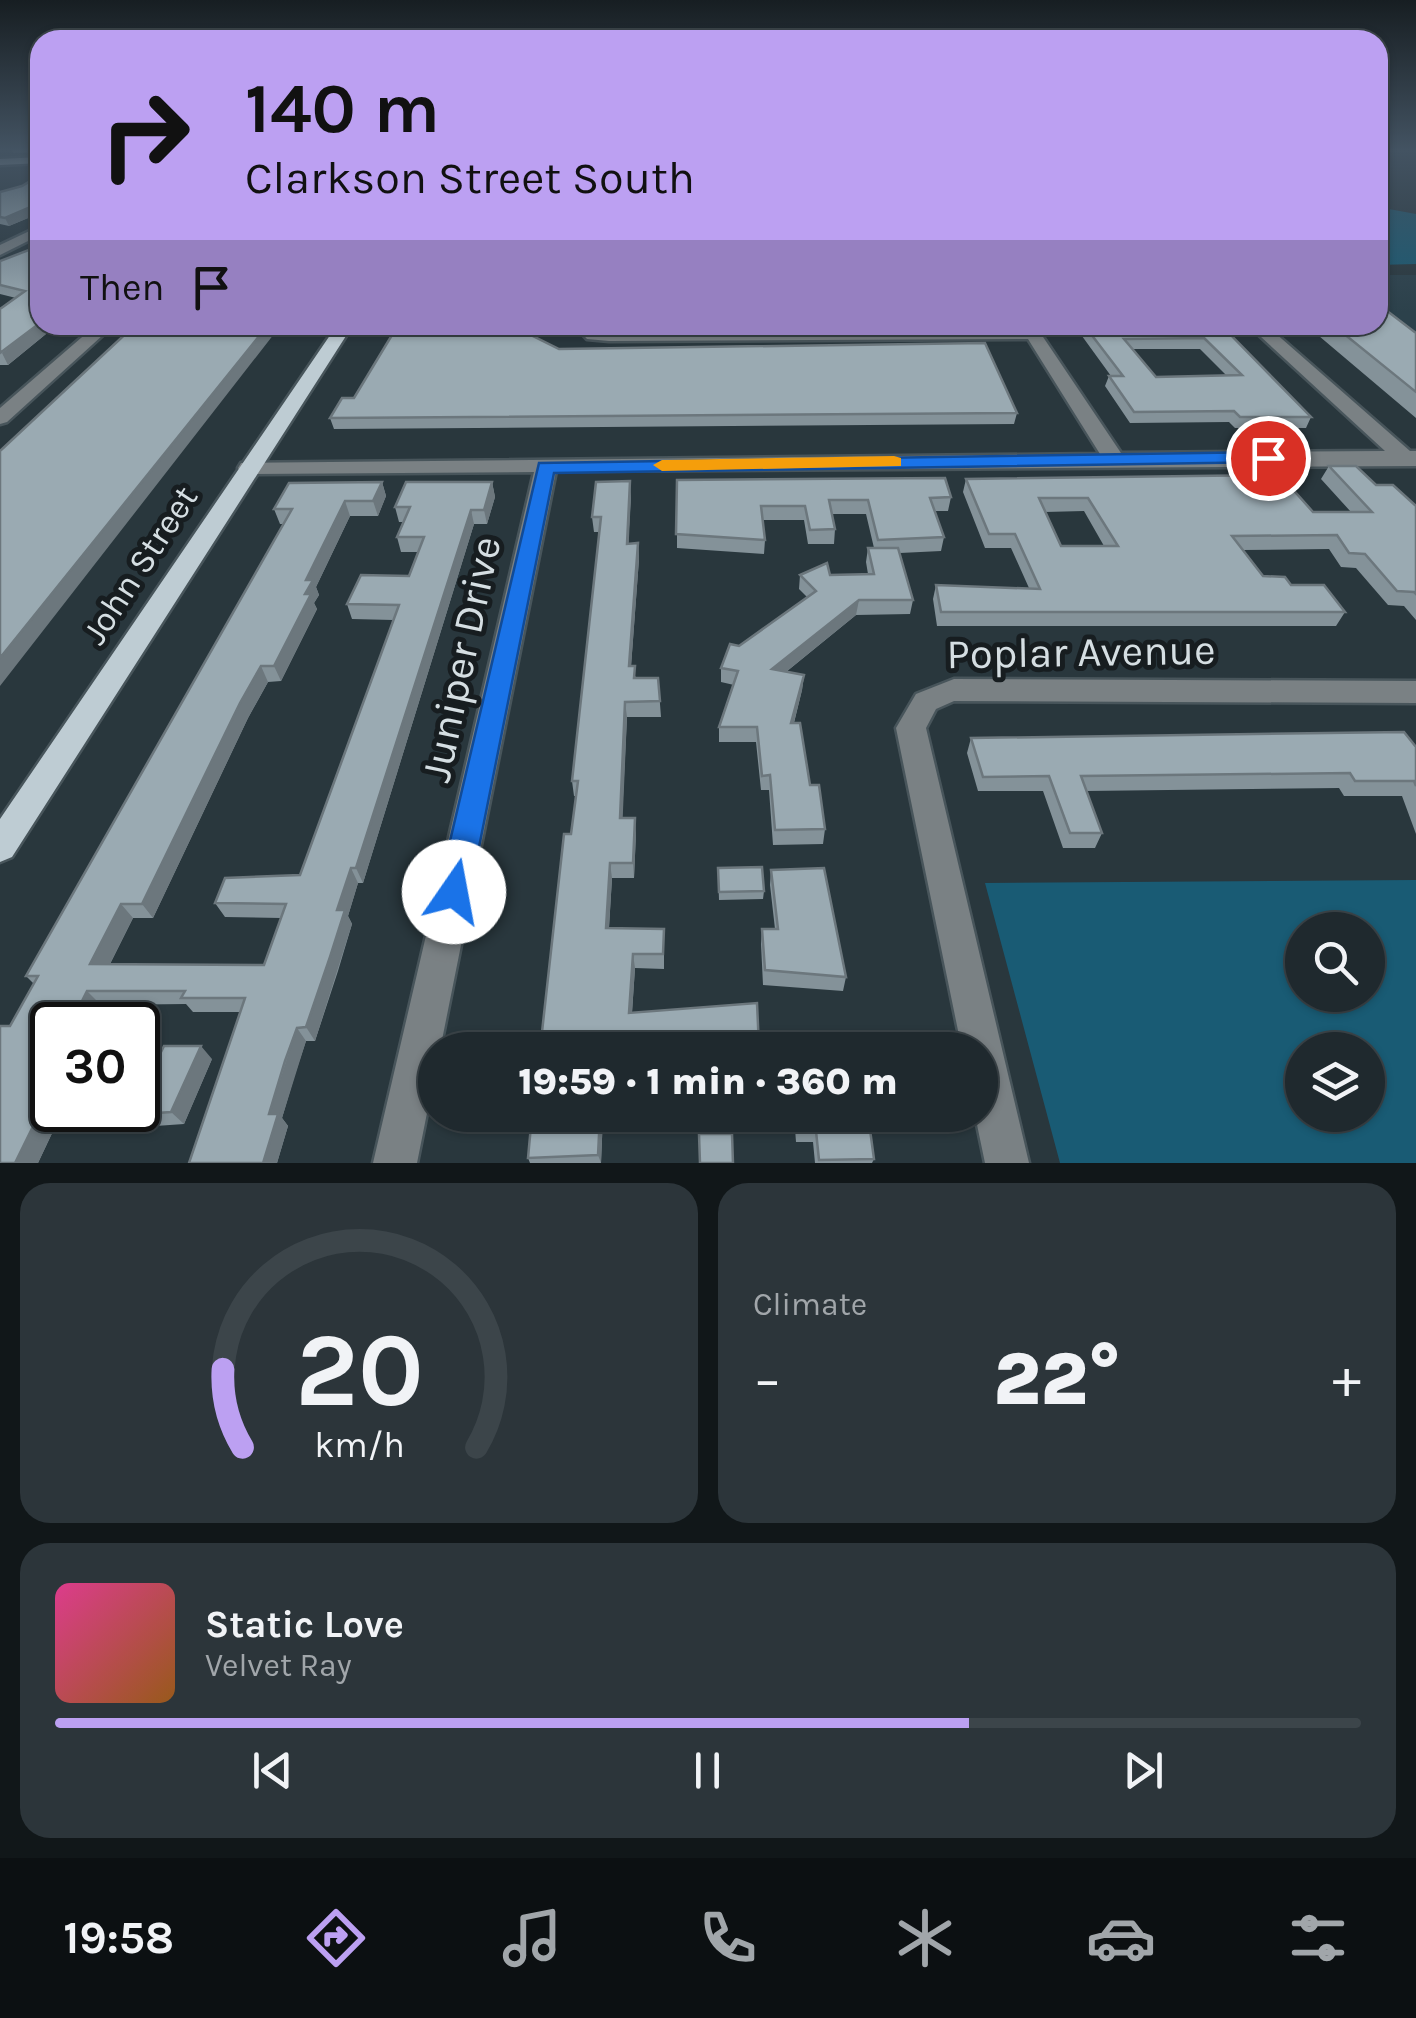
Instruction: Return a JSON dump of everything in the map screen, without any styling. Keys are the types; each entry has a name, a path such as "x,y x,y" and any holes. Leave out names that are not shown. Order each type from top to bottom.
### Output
{"main road":[{"name":"John Street","path":"0,847 338,335"}],"street":[{"path":"0,251 30,235"},
{"path":"0,418 95,335"},
{"path":"593,335 678,335"},
{"path":"1033,335 1114,459"},
{"path":"1267,335 1412,461"},
{"path":"0,388 34,388"},
{"path":"249,468 1114,459 1412,461"},
{"name":"Juniper Drive","path":"395,1163 546,467"},
{"name":"Poplar Avenue","path":"1007,1163 912,728 916,709 929,696 954,690 1416,692"}],"shaded area":[{"path":"1388,209 1416,214 1416,264 1388,265"},
{"path":"1388,275 1416,275 1416,345 1388,321"},
{"path":"1416,880 1416,1163 1060,1163 985,883"}],"building":[{"path":"0,203 30,203 30,207 0,217"},
{"path":"29,250 30,330 0,353 0,309 25,291 0,285 0,261"},
{"path":"1388,312 1416,333 1416,392 1345,335 1388,335"},
{"path":"124,335 260,335 0,658 0,451"},
{"path":"392,335 531,335 559,349 985,343 1017,413 330,418 342,398 354,398"},
{"path":"1092,335 1231,335 1311,417 1240,417 1234,411 1134,412 1109,376 1123,376","holes":["1204,338 1242,375 1156,377 1124,339"]},
{"path":"1329,466 1356,466 1376,485 1393,485 1416,506 1416,594 1397,591 1365,554 1349,553 1337,535 1232,536 1263,576 1285,577 1291,585 1324,585 1345,612 941,612 936,585 1040,589 1015,534 989,534 966,479 1280,475 1313,512 1372,512","holes":["1039,498 1088,498 1118,546 1061,546"]},
{"path":"945,478 951,497 930,498 944,537 878,540 868,500 829,500 835,529 810,530 805,506 761,506 765,540 676,534 677,480"},
{"path":"630,481 627,544 638,543 629,666 635,666 634,678 658,678 660,701 625,702 620,818 635,818 633,863 610,863 606,928 664,929 663,954 633,954 629,1013 757,1003 758,1032 542,1032 564,834 571,834 578,781 572,781 601,517 592,517 596,482"},
{"path":"382,482 373,501 345,501 306,580 313,580 305,594 311,594 274,666 261,666 240,703 142,904 121,904 90,964 264,965 286,904 215,903 225,878 300,875 399,605 347,604 361,575 409,576 424,537 397,537 410,507 395,507 406,482 492,482 484,510 471,510 356,868 351,868 337,910 345,910 330,957 306,1027 297,1028 285,1061 269,1114 278,1114 263,1163 189,1163 245,998 181,998 185,991 87,991 82,1002 30,1002 30,1132 15,1163 0,1163 0,1026 10,1026 38,976 26,976 292,509 274,509 289,483"},
{"path":"868,548 898,548 913,600 859,600 772,669 804,675 791,723 800,723 810,785 819,785 825,829 775,830 770,775 762,776 757,727 719,727 738,671 721,668 730,644 739,646 816,591 800,575 827,563 830,575 874,574"},
{"path":"1404,732 1416,747 1416,786 1414,781 1355,781 1350,773 1081,776 1102,833 1070,833 1049,776 983,777 971,738"},
{"path":"762,867 764,891 719,892 718,868"},
{"path":"824,868 846,977 765,970 762,929 778,929 771,870"},
{"path":"164,1046 201,1046 171,1112 160,1113"},
{"path":"530,1132 599,1132 598,1155 528,1158"},
{"path":"816,1132 870,1132 874,1159 819,1160"},
{"path":"699,1134 732,1134 733,1163 700,1163"}],"slow traffic":[{"path":"662,465 894,462"}],"route":[{"path":"454,892 546,467 1268,458"}]}
